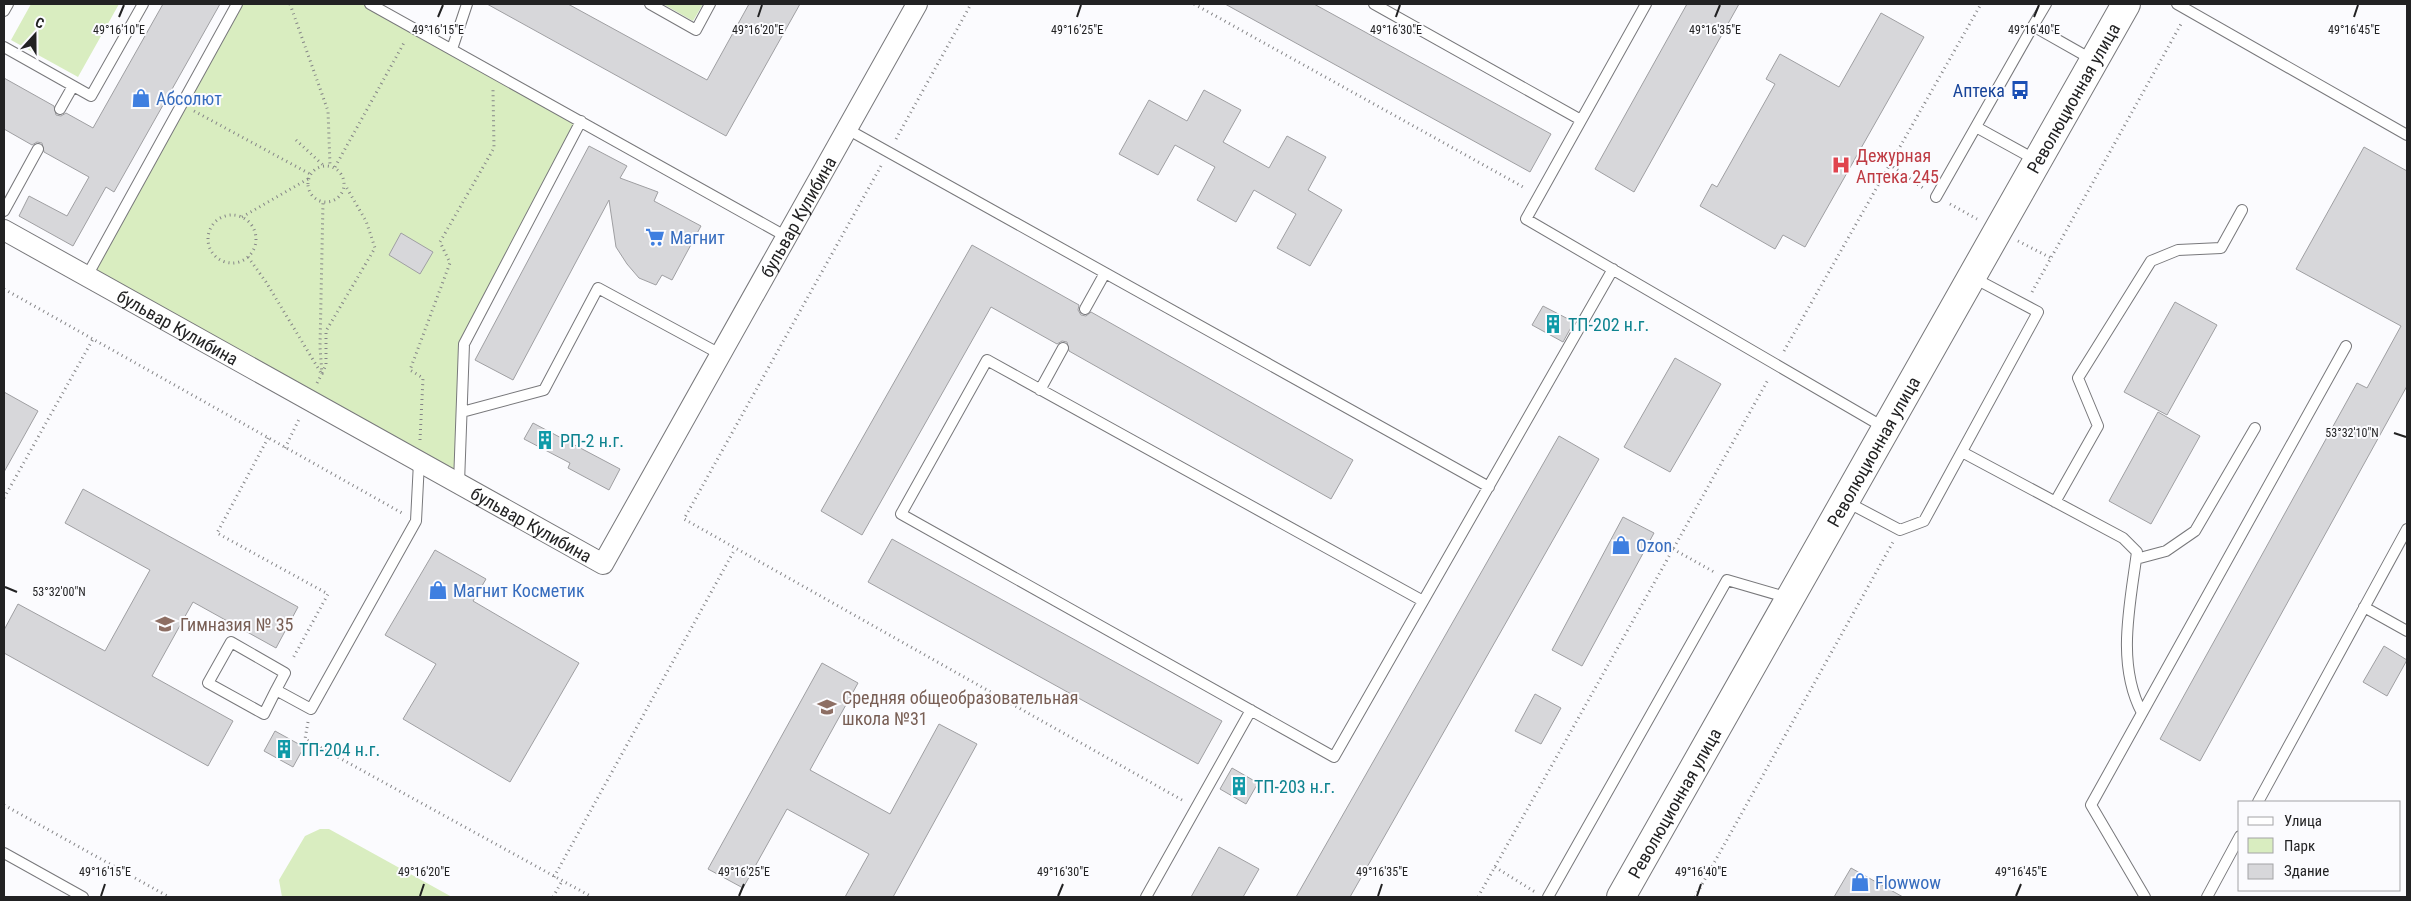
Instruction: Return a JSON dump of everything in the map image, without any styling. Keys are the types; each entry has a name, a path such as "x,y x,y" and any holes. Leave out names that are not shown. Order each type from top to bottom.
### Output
{"main road":[{"name":"Революционная улица","path":"1621,897 2126,4"}],"street":[{"name":"бульвар Кулибина","path":"4,230 603,564 917,4"}],"lane":[{"path":"4,11 8,4"},
{"path":"4,47 91,96 143,4"},
{"path":"87,276 237,4"},
{"path":"370,4 787,236"},
{"path":"452,50 467,4"},
{"path":"650,4 696,30 710,4"},
{"path":"1374,4 1581,120"},
{"path":"1646,4 1526,219 1886,428"},
{"path":"1936,197 2046,4"},
{"path":"2177,4 2407,134"},
{"path":"2033,26 2094,60"},
{"path":"60,110 73,86"},
{"path":"459,483 464,344 581,121"},
{"path":"1976,127 2037,160"},
{"path":"847,129 1489,487"},
{"path":"4,211 38,148"},
{"path":"2055,502 2098,426 2078,378 2151,261 2178,250 2221,248 2242,210"},
{"path":"1423,601 987,360 901,514 1334,757 1613,269"},
{"path":"1085,309 1105,273"},
{"path":"1845,501 1900,530 1924,521 2038,312 1971,277"},
{"path":"462,412 544,390 598,288 720,354"},
{"path":"2144,897 2091,805 2346,346"},
{"path":"1040,390 1063,348"},
{"path":"2136,558 2166,552 2195,531 2255,428"},
{"path":"1962,452 2123,538 2137,552 2126,634 2134,696 2142,713"},
{"path":"276,690 311,709 416,521 419,462"},
{"path":"2259,801 2407,529"},
{"path":"1548,897 1727,580 1790,598"},
{"path":"2364,607 2407,631"},
{"path":"231,642 286,673 276,690 264,714 208,684 231,642"},
{"path":"1146,897 1251,710"},
{"path":"2207,897 2238,840"},
{"path":"4,853 83,897"}],"path":[{"path":"290,4 328,111 330,165"},
{"path":"971,4 684,519 1197,808"},
{"path":"1194,4 1539,196"},
{"path":"1478,897 1889,164 1981,4"},
{"path":"335,167 413,28"},
{"path":"419,462 423,378 410,370 450,263 440,242 494,148 492,72"},
{"path":"182,104 310,174"},
{"path":"296,140 323,165"},
{"path":"1889,164 1936,197 2051,258"},
{"path":"285,448 326,365 326,331 375,248 366,221 345,185 342,174 335,167 323,165 315,169 308,179 312,196 323,202 329,202 340,196 345,185"},
{"path":"242,217 308,179"},
{"path":"322,374 320,348 323,202"},
{"path":"227,215 242,217 253,228 256,236 253,251 241,261 225,262 212,253 209,246 208,238 213,223 227,215"},
{"path":"248,257 266,282 322,374"},
{"path":"4,289 416,521"},
{"path":"4,498 93,340"},
{"path":"268,438 217,533 328,594 286,673"},
{"path":"554,876 735,549"},
{"path":"1673,549 1727,580"},
{"path":"311,709 305,739 592,897"},
{"path":"4,805 169,897"},
{"path":"1495,867 1536,892"},
{"path":"553,897 562,881"}],"green space":[{"path":"31,4 119,4 78,77 11,40"},
{"path":"242,4 365,4 577,123 461,344 457,480 90,275"},
{"path":"663,4 703,4 693,21"},
{"path":"320,829 329,829 452,897 282,897 279,880 305,836"}],"building":[{"path":"163,4 220,4 114,192 106,187 73,246 19,216 29,196 67,216 89,177 44,152 42,143 37,142 32,145 4,129 4,78 54,106 56,115 61,116 66,113 93,128"},
{"path":"487,4 568,4 707,80 749,4 800,4 726,136"},
{"path":"1225,4 1314,4 1551,134 1530,172"},
{"path":"1687,4 1739,4 1634,192 1595,169"},
{"path":"1881,13 1924,37 1805,247 1783,235 1775,249 1700,206 1712,184 1717,187 1775,84 1766,79 1780,54 1839,87"},
{"path":"1204,90 1241,110 1223,142 1269,168 1287,136 1326,157 1308,190 1342,210 1310,266 1277,248 1296,214 1254,190 1236,222 1197,200 1215,167 1175,145 1158,175 1119,154 1149,100 1187,121"},
{"path":"589,146 627,166 620,178 658,192 654,201 701,226 672,280 662,275 656,285 639,278 616,247 609,200 513,380 475,360"},
{"path":"2364,147 2407,171 2407,386 2200,761 2160,739 2357,383 2367,388 2401,326 2296,269"},
{"path":"401,233 433,252 420,274 389,255"},
{"path":"972,245 1079,305 1078,310 1081,315 1086,316 1091,312 1353,460 1331,499 1069,351 1067,342 1062,341 1057,344 991,307 862,535 821,511"},
{"path":"2175,302 2217,325 2167,415 2124,392"},
{"name":"ТП-202 н.г.","path":"1543,306 1574,322 1563,342 1532,325"},
{"path":"1675,358 1721,384 1670,472 1624,447"},
{"path":"4,392 38,411 4,472"},
{"path":"2158,412 2200,436 2151,524 2109,501"},
{"path":"533,423 620,469 609,490 568,468 570,463 524,439"},
{"path":"1559,436 1599,459 1350,897 1296,897"},
{"path":"83,489 298,607 276,648 193,602 152,676 233,721 208,766 4,653 4,630 18,604 105,651 150,570 65,523"},
{"path":"1623,517 1654,533 1582,666 1552,650"},
{"path":"892,539 1222,721 1198,764 868,582"},
{"path":"435,550 486,579 473,601 579,663 510,782 403,719 436,664 385,635"},
{"path":"2384,646 2407,660 2387,696 2363,682"},
{"path":"822,663 858,683 810,770 890,814 939,724 977,744 893,897 845,897 869,854 787,809 743,888 708,869"},
{"path":"1535,694 1561,708 1541,744 1515,731"},
{"name":"ТП-204 н.г.","path":"275,731 304,747 293,767 264,751"},
{"name":"ТП-203 н.г.","path":"1232,768 1258,783 1246,804 1220,789"},
{"path":"1219,847 1259,869 1243,897 1191,897"},
{"name":"Flowwow","path":"1851,868 1903,897 1834,897"}],"place":[{"name":"Аптека","path":"2020,90"},
{"name":"Абсолют","path":"141,98"},
{"name":"Дежурная Аптека 245","path":"1841,165"},
{"name":"Магнит","path":"655,237"},
{"name":"ТП-202 н.г.","path":"1553,324"},
{"name":"РП-2 н.г.","path":"545,440"},
{"name":"Ozon","path":"1621,545"},
{"name":"Магнит Косметик","path":"438,590"},
{"name":"Гимназия № 35","path":"165,624"},
{"name":"Средняя общеобразовательная школа №31","path":"827,707"},
{"name":"ТП-204 н.г.","path":"284,749"},
{"name":"ТП-203 н.г.","path":"1239,786"},
{"name":"Flowwow","path":"1860,882"}]}
